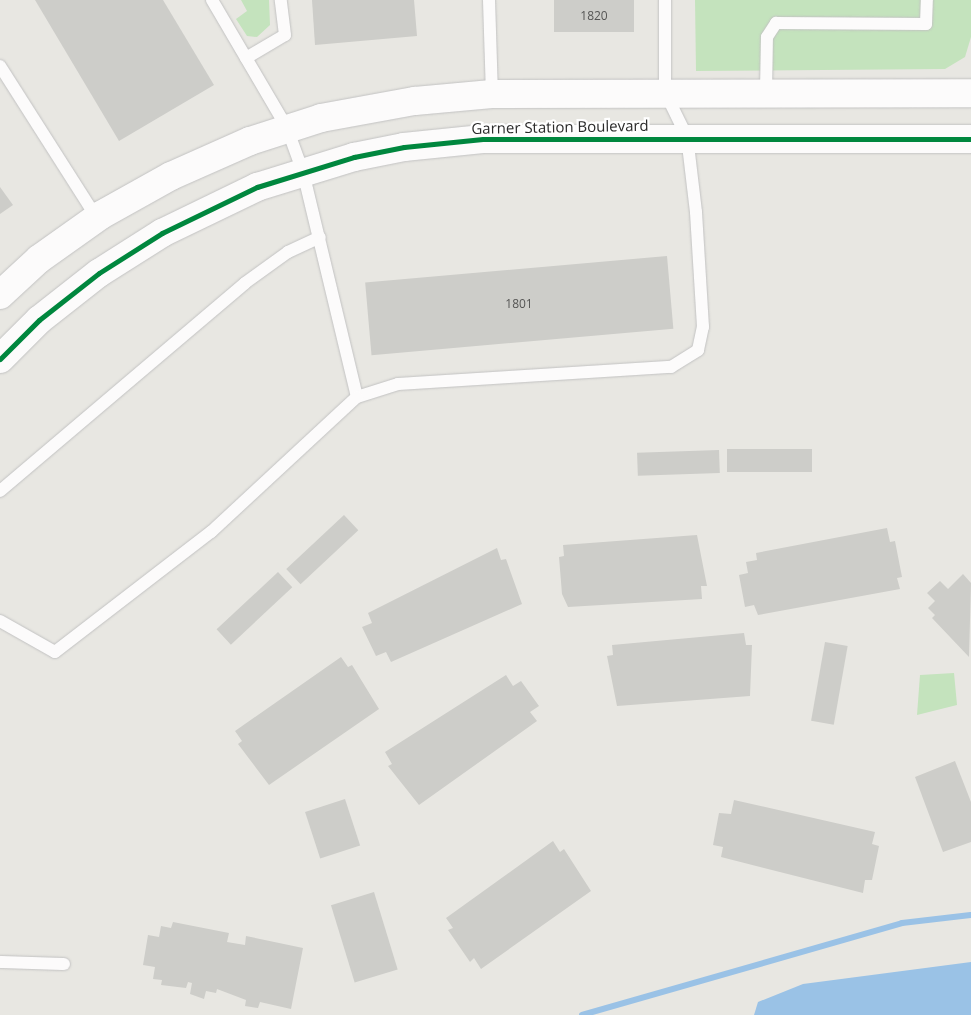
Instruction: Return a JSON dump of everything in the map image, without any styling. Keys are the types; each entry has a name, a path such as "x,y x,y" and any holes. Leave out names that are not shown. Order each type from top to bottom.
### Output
{"street":[{"path":"0,295 39,259 97,218 171,176 287,128 415,101 492,94 665,92 971,93"},
{"name":"Garner Station Boulevard","path":"0,359 39,320 99,273 162,233 227,199 303,172 354,157 438,143 687,137 971,139"}],"lane":[{"path":"212,0 287,128 303,172 320,237 356,397"},
{"path":"246,58 285,35 282,0"},
{"path":"489,0 492,94"},
{"path":"0,621 55,652 211,532 356,397 398,384 671,367 698,350 703,327 687,137 665,92 665,0"},
{"path":"766,92 767,37 776,22 926,24 927,0"},
{"path":"0,66 97,218"},
{"path":"0,491 245,283 288,252 320,237"},
{"path":"0,962 64,964"}],"green space":[{"path":"241,0 269,0 270,25 257,37 247,36 236,19 247,11"},
{"path":"695,0 971,0 971,37 965,57 945,69 696,71"},
{"path":"954,673 957,705 917,715 920,675"}],"water":[{"path":"971,962 971,1015 754,1015 758,1002 803,984"}],"building":[{"path":"35,0 163,0 214,85 119,141"},
{"path":"312,0 414,0 417,36 315,45"},
{"path":"554,0 634,0 634,32 554,32"},
{"path":"0,187 13,205 0,214"},
{"path":"667,256 673,329 372,355 365,282"},
{"path":"727,449 812,449 812,472 727,472"},
{"path":"719,450 720,473 638,476 637,453"},
{"path":"344,515 358,530 301,584 286,569"},
{"path":"887,528 890,542 895,541 902,577 897,578 900,589 758,615 754,605 745,607 739,575 748,573 746,562 757,560 756,553"},
{"path":"697,535 707,586 701,586 702,599 568,607 562,594 559,557 564,556 563,545"},
{"path":"497,548 501,560 506,559 522,604 391,662 386,652 376,656 362,627 372,623 368,613"},
{"path":"278,572 292,587 231,645 217,629"},
{"path":"963,574 971,583 969,657 932,618 935,615 928,608 935,601 927,593 940,581 948,589"},
{"path":"744,633 746,645 752,645 750,696 617,706 607,656 613,655 612,645"},
{"path":"825,642 848,646 834,725 811,721"},
{"path":"341,657 348,667 352,665 379,709 269,785 238,744 242,741 235,731"},
{"path":"506,675 513,686 521,681 539,706 530,712 537,721 419,805 388,766 392,764 385,752"},
{"path":"955,761 971,802 971,842 943,852 915,777"},
{"path":"345,799 360,846 320,859 305,812"},
{"path":"734,800 875,832 872,844 879,846 872,880 865,880 863,893 721,857 723,847 713,845 719,813 731,814"},
{"path":"553,841 560,852 564,849 591,891 481,969 474,958 470,962 448,930 453,928 446,918"},
{"path":"374,892 398,969 355,983 331,905"},
{"path":"173,922 229,933 227,942 245,945 246,936 303,948 291,1009 260,1002 258,1008 245,1006 246,1000 217,989 216,993 206,991 204,999 190,994 192,983 188,982 186,988 161,985 162,980 153,979 155,967 143,965 148,935 159,937 161,926 171,928"}],"waterway":[{"path":"582,1015 902,923 971,915"}],"cycle path":[{"path":"0,359 39,320 99,273 162,233 257,187 354,157 404,147 483,139 971,139"}]}
